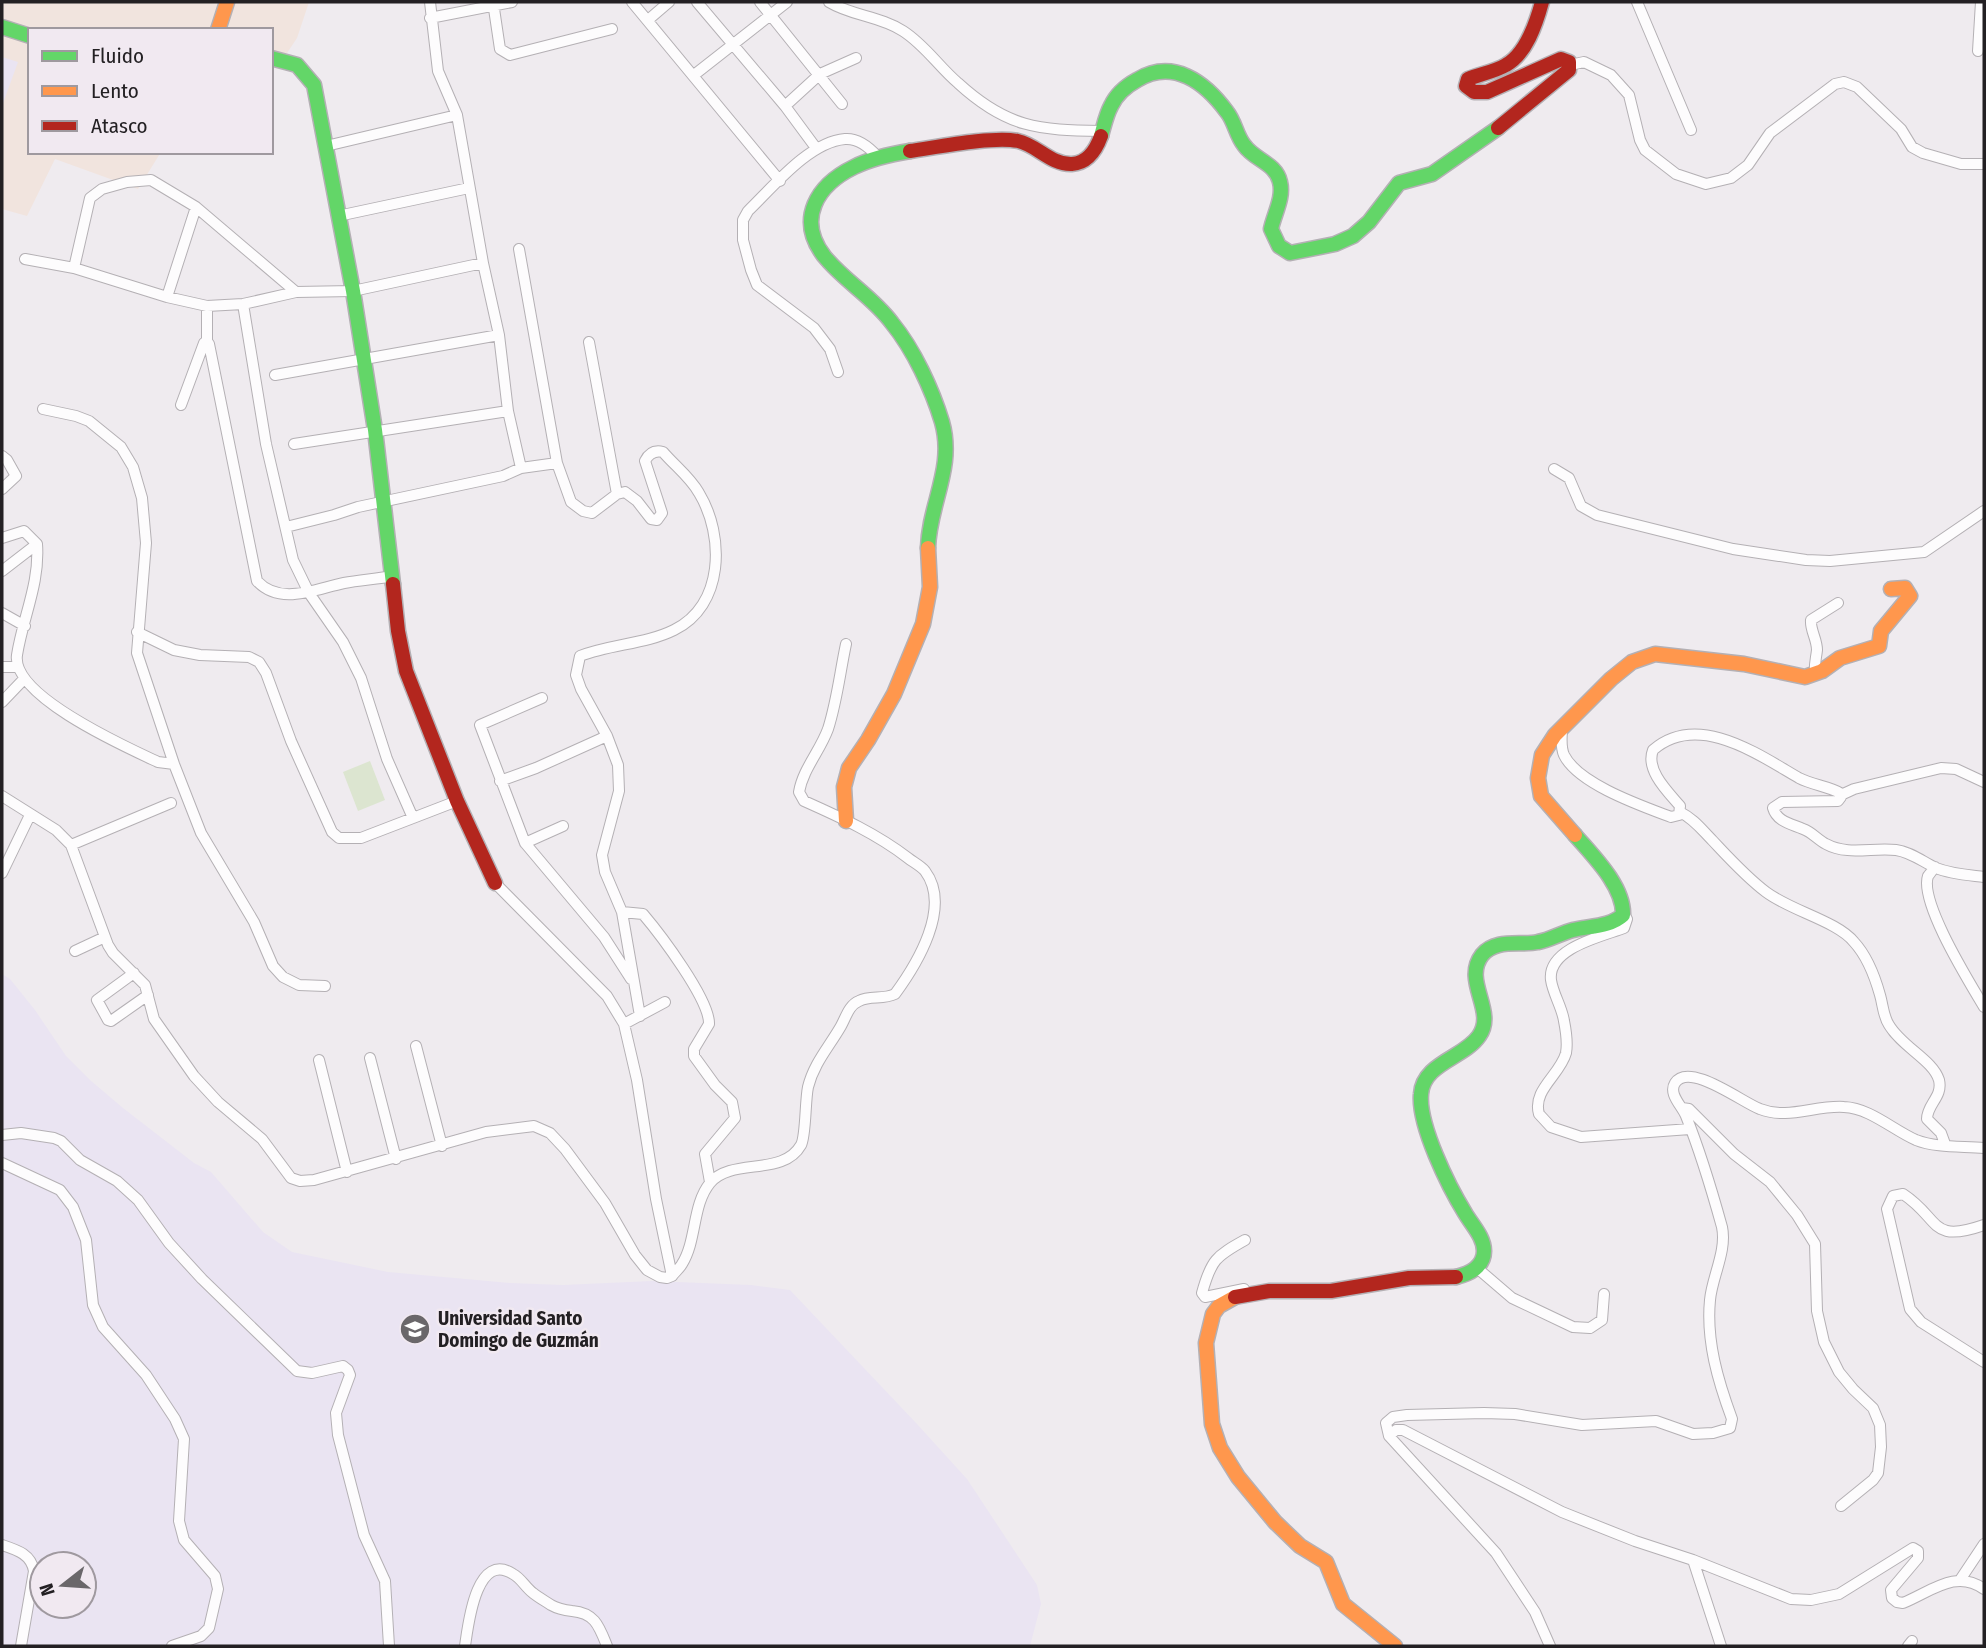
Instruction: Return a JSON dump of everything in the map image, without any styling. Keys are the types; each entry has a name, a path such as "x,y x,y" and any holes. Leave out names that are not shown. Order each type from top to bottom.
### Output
{"street":[{"path":"219,28 227,2"},
{"path":"430,2 430,19 439,71 457,115 482,263 499,334 508,411 521,468"},
{"path":"430,19 512,2"},
{"path":"632,2 779,181"},
{"path":"648,20 669,2"},
{"path":"697,2 785,106 816,148"},
{"path":"760,2 842,104"},
{"path":"694,75 769,13 787,2"},
{"path":"829,2 840,9 888,22 905,32 958,83 1000,115 1026,126 1102,131"},
{"path":"1542,2 1530,34 1510,64 1467,80 1466,86 1474,92 1487,92 1558,60 1564,59 1570,65"},
{"path":"1637,2 1691,130"},
{"path":"1978,51 1981,2"},
{"path":"494,4 500,49 510,55 612,29"},
{"path":"2,27 28,35"},
{"path":"273,58 294,62 306,71 314,85 364,358 398,631 407,671 457,801 495,883 607,996 624,1024 637,1080 656,1199 672,1276"},
{"path":"785,106 820,74 856,58"},
{"path":"1570,65 1584,62 1611,75 1629,95 1645,150 1676,174 1706,184 1731,178 1748,165 1770,133 1835,84 1844,82 1857,87 1901,129 1912,147 1961,164 1984,164"},
{"path":"846,821 844,804 849,769 894,691 916,646 926,612 930,588 930,532 944,478 945,438 939,410 899,333 883,312 836,272 810,228 811,211 833,180 878,157 971,143 1014,140 1070,164 1084,160 1093,154 1113,101 1126,88 1139,79 1165,70 1178,71 1192,77 1228,112 1241,143 1268,162 1279,176 1282,192 1271,224 1271,234 1282,249 1295,253 1335,244 1353,236 1369,222 1399,183 1432,174 1488,136 1567,72 1570,65"},
{"path":"326,146 457,115"},
{"path":"838,372 830,349 814,328 757,285 743,240 743,220 748,211 816,148 846,138 860,142 878,157"},
{"path":"74,268 90,198 102,189 127,182 151,180 195,207 296,292"},
{"path":"338,216 469,188"},
{"path":"167,297 195,207"},
{"path":"519,249 557,463 571,502 583,511 592,513 617,494 629,493 652,519 660,518 662,513 645,461 651,453 659,451 690,479 701,496 714,532 717,559 708,598 694,618 676,630 658,637 620,643 580,656 576,676 607,736 618,765 619,791 602,855 605,872 622,912 640,1016"},
{"path":"25,259 74,268 167,297 207,306 243,304 296,292 353,291 482,263"},
{"path":"243,304 266,444 293,560 309,593 343,642 360,678 387,759 413,818"},
{"path":"207,306 207,341 232,449 257,581 266,591 275,594 309,593 343,583 393,576"},
{"path":"275,375 499,334"},
{"path":"181,405 204,342 207,341"},
{"path":"589,342 617,494"},
{"path":"43,408 89,421 121,447 133,467 142,498 146,543 137,653 174,764 201,833 254,922 273,966 283,977 299,985 325,986"},
{"path":"294,444 508,411"},
{"path":"2,456 8,460 16,476 2,489"},
{"path":"286,527 382,502 503,476 521,468 557,463"},
{"path":"1554,469 1569,478 1581,506 1597,515 1733,549 1807,560 1830,561 1924,552 1984,511"},
{"path":"2,538 24,531 37,544 38,558 32,599 17,656 17,667 24,679 58,710 158,762 174,764"},
{"path":"2,571 37,544"},
{"path":"1690,1129 1581,1137 1551,1127 1539,1114 1538,1097 1559,1070 1567,1044 1563,1015 1552,982 1553,968 1559,958 1577,945 1624,928 1627,919 1623,901 1600,866 1542,797 1538,772 1543,753 1552,737 1619,673 1640,658 1650,655 1744,664 1801,677 1815,674 1840,658 1872,650 1879,646 1881,631 1910,596 1905,588 1891,589"},
{"path":"1815,674 1817,647 1811,620 1838,603"},
{"path":"2,613 25,626"},
{"path":"137,632 174,650 200,655 249,657 259,662 332,832 339,838 361,838 457,801"},
{"path":"2,796 56,830 71,845 105,937 113,953 145,985 154,1019 194,1076 218,1102 261,1139 291,1178 300,1181 314,1180 486,1132 534,1126 550,1133 565,1149 605,1203 635,1255 647,1270 667,1278 683,1263 701,1201 710,1182 727,1172 762,1166 793,1155 803,1143 808,1085 819,1058 850,1007 858,1001 887,998 895,994 930,932 936,912 932,886 925,871 891,845 804,801 799,792 801,781 828,730 846,643"},
{"path":"2,667 17,667"},
{"path":"2,702 24,679"},
{"path":"542,698 481,724 500,781 526,843 604,937 635,985"},
{"path":"1562,728 1562,751 1575,769 1611,792 1671,817 1677,816 1680,806 1657,776 1651,757 1656,748 1666,742 1688,735 1740,744 1800,778 1841,794"},
{"path":"500,781 607,736"},
{"path":"1984,782 1956,769 1941,768 1854,789 1841,794 1835,801 1778,803 1773,811 1784,822 1805,829 1826,845 1848,851 1897,850 1921,858 1935,867 1984,877"},
{"path":"71,845 171,803"},
{"path":"1680,812 1694,821 1745,875 1767,894 1842,931 1855,942 1871,970 1881,997 1884,1018 1903,1044 1930,1064 1937,1075 1939,1091 1927,1115 1945,1144"},
{"path":"2,873 30,815"},
{"path":"526,843 563,826"},
{"path":"1935,867 1928,876 1927,886 1941,933 1984,1007"},
{"path":"622,912 643,914 703,1001 710,1019 694,1049 694,1056 715,1085 732,1102 735,1118 705,1154 710,1182"},
{"path":"1245,1240 1220,1254 1210,1268 1203,1296 1237,1289 1327,1292 1409,1278 1452,1278 1468,1274 1477,1268 1483,1258 1483,1247 1440,1162 1420,1106 1423,1084 1431,1073 1460,1054 1482,1034 1485,1019 1477,995 1475,977 1478,962 1488,949 1509,943 1535,943 1572,930 1614,922 1624,914"},
{"path":"75,951 105,937"},
{"path":"134,973 97,1000 108,1020 111,1021 148,995"},
{"path":"624,1024 665,1002"},
{"path":"416,1046 442,1146"},
{"path":"370,1058 396,1158"},
{"path":"319,1060 347,1171"},
{"path":"1550,1646 1535,1612 1496,1553 1389,1436 1386,1423 1393,1417 1483,1413 1515,1414 1561,1424 1656,1422 1693,1434 1713,1433 1730,1428 1732,1419 1710,1345 1710,1301 1723,1235 1690,1129 1674,1095 1673,1087 1678,1080 1689,1076 1699,1077 1763,1111 1787,1114 1851,1107 1916,1140 1984,1148"},
{"path":"1682,1108 1689,1109 1734,1154 1770,1182 1797,1215 1815,1244 1816,1311 1824,1342 1839,1372 1853,1390 1873,1408 1880,1425 1878,1473 1840,1506"},
{"path":"2,1135 21,1133 54,1138 80,1160 117,1181 138,1200 169,1243 202,1279 298,1371 312,1373 343,1366 348,1370 350,1376 336,1413 338,1435 364,1535 385,1581 389,1646"},
{"path":"2,1164 60,1190 73,1207 86,1240 93,1305 103,1327 146,1376 175,1419 184,1439 179,1521 184,1540 215,1576 218,1589 209,1628 201,1636 172,1646"},
{"path":"1984,1225 1961,1233 1944,1231 1903,1195 1893,1196 1887,1209 1910,1310 1921,1322 1984,1362"},
{"path":"1477,1268 1512,1298 1578,1329 1595,1326 1602,1320 1604,1294"},
{"path":"1269,1292 1232,1297 1221,1304 1212,1320 1206,1344 1206,1371 1212,1402 1211,1419 1217,1443 1232,1467 1294,1542 1327,1563 1335,1589 1344,1605 1395,1646"},
{"path":"1389,1436 1396,1430 1403,1430 1562,1512 1635,1541 1693,1560 1781,1597 1821,1599 1839,1594 1910,1548 1917,1550 1918,1558 1893,1587 1891,1594 1894,1601 1903,1603 1960,1580 1973,1581 1984,1589"},
{"path":"1960,1580 1984,1544"},
{"path":"2,1545 27,1556 34,1571 21,1646"},
{"path":"1693,1560 1721,1646"},
{"path":"465,1646 468,1619 478,1585 497,1570 513,1574 531,1592 559,1609 583,1612 593,1618 607,1646"}],"shaded area":[{"path":"2,2 309,2 297,38 287,53 273,54 273,28 28,28 28,154 160,154 138,189 55,159 27,216 2,209"},
{"path":"2,57 18,62 2,106"},
{"name":"Universidad Santo Domingo de Guzmán","path":"2,974 10,979 35,1010 66,1056 90,1080 194,1163 211,1172 263,1232 292,1252 388,1272 510,1283 563,1285 652,1281 751,1285 790,1290 967,1479 1037,1585 1041,1604 1030,1646 2,1646"}],"green space":[{"path":"370,761 385,800 358,811 343,772"}],"traffic: fast":[{"path":"2,27 28,35"},
{"path":"273,59 297,65 314,85 353,291 375,430 393,584"},
{"path":"1101,136 1113,102 1129,85 1150,74 1163,72 1187,76 1209,91 1227,112 1248,150 1278,176 1281,194 1271,229 1279,246 1290,253 1335,244 1353,236 1369,222 1399,183 1432,174 1498,128"},
{"path":"910,151 882,157 841,174 821,193 811,216 816,242 824,256 876,305 900,334 922,370 938,409 945,439 944,470 932,516 928,548"},
{"path":"1456,1277 1471,1272 1479,1265 1484,1251 1480,1236 1451,1188 1429,1138 1421,1107 1423,1084 1436,1068 1464,1050 1479,1036 1484,1016 1476,975 1482,955 1501,944 1542,941 1573,930 1606,924 1623,915 1622,904 1613,882 1575,835"}],"traffic: slow":[{"path":"219,28 227,2"},
{"path":"846,821 844,787 849,768 894,694 923,624 930,587 928,548"},
{"path":"1575,835 1541,796 1538,778 1542,755 1555,735 1611,679 1632,662 1655,654 1744,664 1805,677 1822,671 1840,658 1879,646 1881,631 1910,596 1905,588 1891,589"},
{"path":"1235,1297 1219,1306 1213,1314 1206,1343 1212,1424 1220,1448 1238,1477 1275,1522 1300,1546 1326,1562 1343,1604 1395,1646"}],"traffic: jam":[{"path":"1498,128 1569,70 1569,62 1561,59 1487,92 1474,92 1466,86 1468,79 1501,67 1519,54 1533,29 1542,2"},
{"path":"910,151 1007,140 1025,143 1057,161 1072,164 1091,155 1101,136"},
{"path":"393,584 406,671 457,801 495,883"},
{"path":"1235,1297 1269,1291 1331,1291 1409,1278 1456,1277"}],"place":[{"name":"Universidad Santo Domingo de Guzmán","path":"415,1329"}]}
